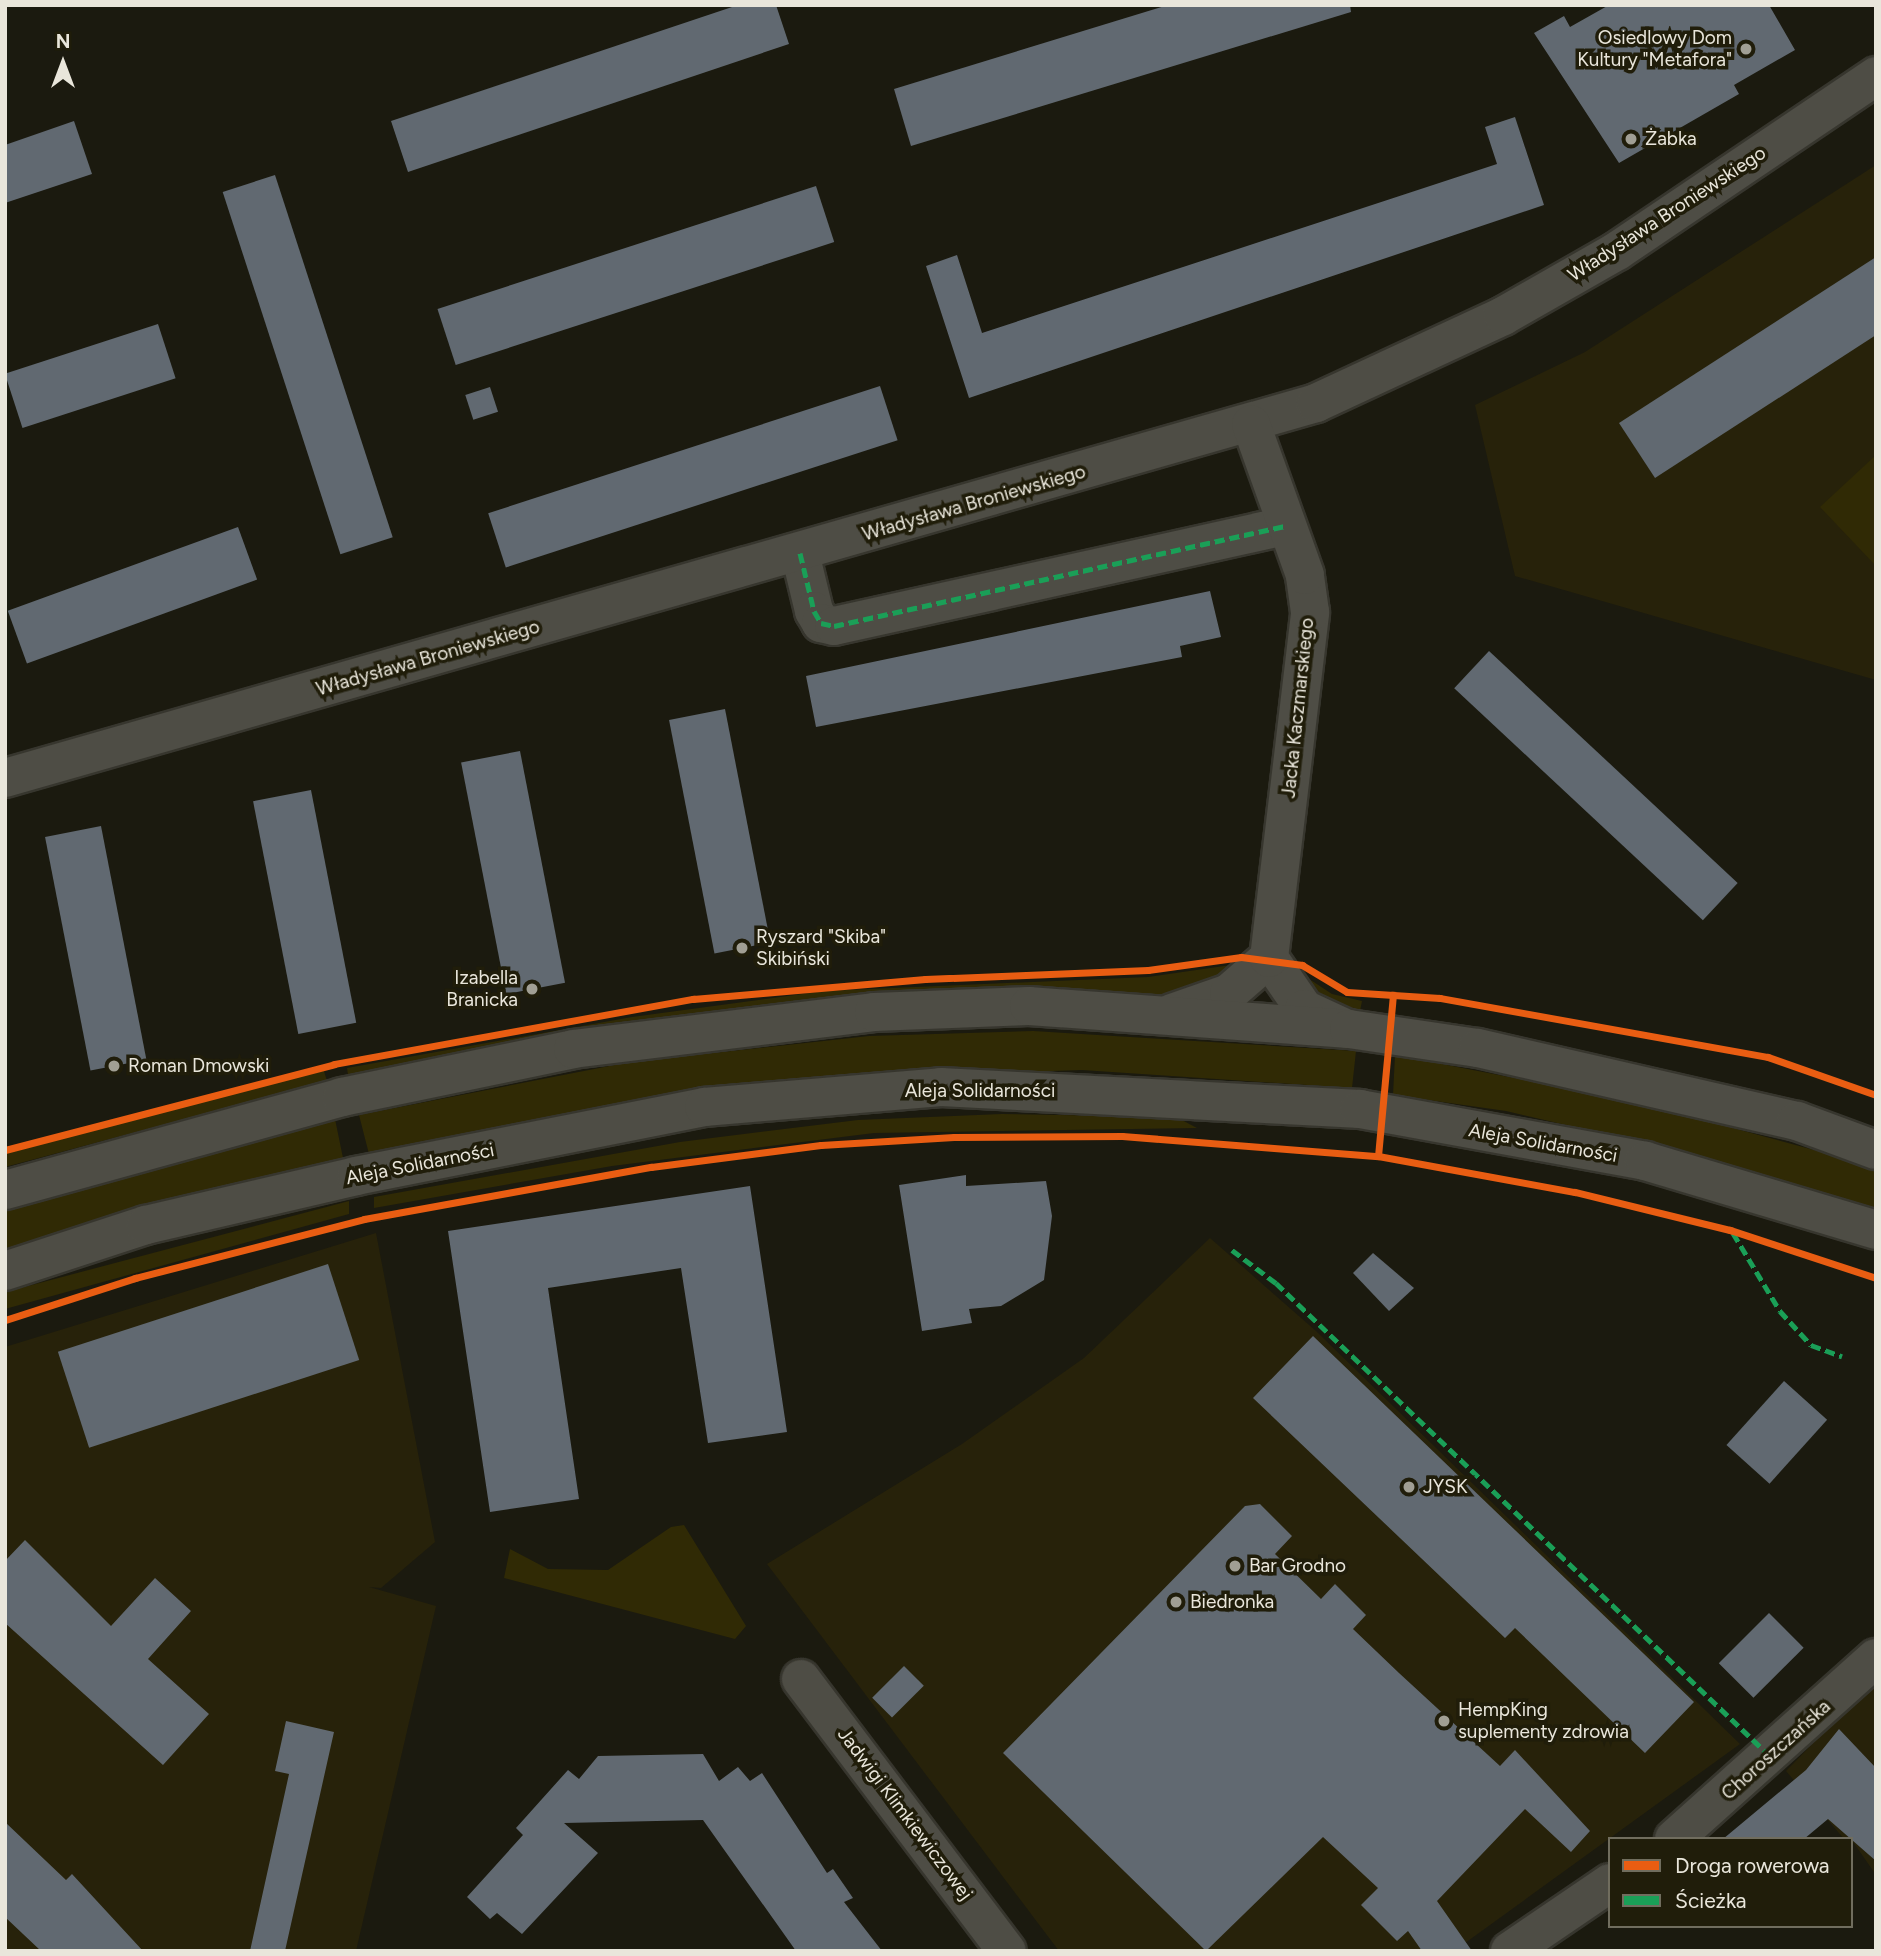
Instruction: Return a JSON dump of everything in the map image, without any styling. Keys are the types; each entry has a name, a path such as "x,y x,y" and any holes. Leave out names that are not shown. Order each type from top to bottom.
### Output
{"street":[{"name":"Władysława Broniewskiego","path":"5,778 1251,424 1316,403 1514,309 1617,251 1876,76"},
{"name":"Jacka Kaczmarskiego","path":"1251,424 1305,575 1310,612 1269,958"},
{"path":"800,553 814,611 821,623 834,626 1286,526"},
{"path":"1172,1013 1228,993 1269,958 1304,1009 1349,1029"},
{"path":"5,1190 342,1097 573,1049 874,1012 1029,1006 1172,1013 1349,1029 1625,1078 1797,1121 1876,1150"},
{"name":"Aleja Solidarności","path":"5,1270 146,1225 704,1107 941,1087 1360,1109 1645,1161 1876,1230"},
{"name":"Choroszczańska","path":"1676,1837 1876,1658"},
{"name":"Jadwigi Klimkiewiczowej","path":"801,1679 1007,1951"},
{"path":"1510,1951 1608,1884"}],"shaded area":[{"path":"1876,165 1876,680 1515,576 1475,405 1585,352"},
{"path":"1876,455 1876,566 1820,507"},
{"path":"1231,965 1217,981 1174,995 976,990 490,1050 348,1075 347,1068 632,1017 824,991 1148,977"},
{"path":"1297,971 1332,994 1362,1001 1360,1011 1329,1002"},
{"path":"1033,1031 1356,1051 1352,1088 1082,1070 873,1077 369,1154 359,1115 630,1062 869,1036"},
{"path":"1395,1055 1629,1100 1825,1153 1876,1171 1876,1212 1652,1145 1506,1111 1393,1095"},
{"path":"324,1071 327,1081 5,1167 5,1152 86,1127"},
{"path":"1002,1114 1176,1117 1197,1128 874,1133 612,1166 374,1208 374,1197 680,1142 858,1120"},
{"path":"335,1119 343,1158 178,1198 5,1250 5,1211 227,1143"},
{"path":"349,1201 349,1214 5,1309 5,1293 13,1290"},
{"path":"376,1233 435,1542 381,1588 369,1587 436,1606 356,1951 5,1951 5,1347"},
{"path":"1210,1238 1316,1331 1740,1744 1454,1951 1059,1951 767,1564 962,1444 1084,1358"},
{"path":"684,1525 746,1626 735,1639 504,1578 510,1549 548,1569 608,1570 671,1527"},
{"path":"1876,1679 1876,1875 1853,1842 1853,1837 1842,1837 1786,1771"}],"building":[{"path":"738,5 776,5 789,44 408,172 391,121"},
{"path":"1168,5 1350,5 1351,12 911,146 894,89"},
{"path":"1609,5 1769,5 1795,50 1734,85 1739,94 1619,163 1534,33 1564,16 1570,27"},
{"path":"1515,117 1544,205 969,398 926,266 957,255 982,333 1497,164 1485,127"},
{"path":"74,121 92,174 5,203 5,145"},
{"path":"275,175 393,537 340,554 223,192"},
{"path":"816,186 834,242 456,365 437,309"},
{"path":"1876,257 1876,335 1655,478 1619,423"},
{"path":"158,324 176,378 22,428 5,374"},
{"path":"880,386 898,440 506,568 488,513"},
{"path":"490,387 498,412 473,420 465,395"},
{"path":"238,527 257,580 27,663 8,611"},
{"path":"1210,591 1221,637 1180,646 1182,657 816,727 806,676"},
{"path":"1489,651 1738,883 1703,920 1454,688"},
{"path":"725,709 770,943 714,954 669,720"},
{"path":"520,751 565,983 506,994 461,762"},
{"path":"311,790 356,1023 298,1034 253,801"},
{"path":"101,826 146,1060 90,1071 45,837"},
{"path":"966,1175 966,1186 1046,1181 1052,1216 1044,1280 1001,1306 969,1309 972,1323 922,1331 899,1185"},
{"path":"750,1186 787,1432 708,1443 681,1268 548,1288 579,1499 490,1512 448,1231"},
{"path":"1373,1253 1414,1288 1389,1311 1353,1273"},
{"path":"328,1264 359,1360 89,1448 58,1352"},
{"name":"JYSK","path":"1313,1336 1694,1702 1645,1753 1515,1628 1505,1638 1253,1398"},
{"path":"1784,1381 1827,1420 1770,1484 1726,1445"},
{"path":"1260,1504 1292,1536 1275,1554 1321,1599 1335,1584 1366,1615 1353,1629 1500,1766 1515,1750 1590,1831 1571,1852 1525,1809 1437,1901 1472,1951 1422,1951 1408,1931 1397,1941 1361,1905 1378,1888 1323,1837 1206,1951 1003,1753 1245,1506"},
{"path":"25,1540 111,1626 155,1578 191,1611 148,1659 209,1714 163,1765 5,1623 5,1561"},
{"path":"1769,1613 1804,1648 1753,1698 1719,1663"},
{"path":"904,1666 924,1686 892,1718 872,1698"},
{"path":"286,1721 334,1732 285,1951 250,1951 289,1774 275,1771"},
{"path":"1839,1729 1876,1768 1876,1861 1853,1841 1853,1837 1849,1837 1828,1819 1806,1837 1725,1837 1806,1770"},
{"path":"703,1754 719,1781 738,1767 750,1781 762,1773 827,1873 833,1869 853,1898 844,1902 882,1951 796,1951 703,1820 564,1823 598,1853 522,1934 497,1913 490,1919 467,1897 523,1835 516,1828 568,1770 579,1779 598,1756"},
{"path":"5,1822 66,1880 72,1874 143,1951 41,1951 5,1917"}],"marked path":[{"path":"800,553 814,611 821,623 834,626 1286,526"},
{"path":"1733,1233 1780,1311 1811,1345 1842,1356"},
{"path":"1232,1250 1276,1283 1770,1756"}],"cycle path":[{"path":"5,1150 334,1064 693,999 925,979 1148,970 1241,957 1302,965 1347,992 1440,998 1768,1057 1876,1095"},
{"path":"1378,1156 1393,995"},
{"path":"5,1320 135,1278 364,1219 651,1167 821,1145 954,1137 1122,1136 1378,1156 1575,1192 1730,1230 1876,1278"}],"place":[{"name":"Osiedlowy Dom Kultury \"Metafora\"","path":"1746,49"},
{"name":"Żabka","path":"1631,139"},
{"name":"Ryszard \"Skiba\" Skibiński","path":"742,948"},
{"name":"Izabella Branicka","path":"532,989"},
{"name":"Roman Dmowski","path":"114,1066"},
{"name":"JYSK","path":"1409,1487"},
{"name":"Bar Grodno","path":"1235,1566"},
{"name":"Biedronka","path":"1176,1602"},
{"name":"HempKing suplementy zdrowia","path":"1444,1721"}]}
